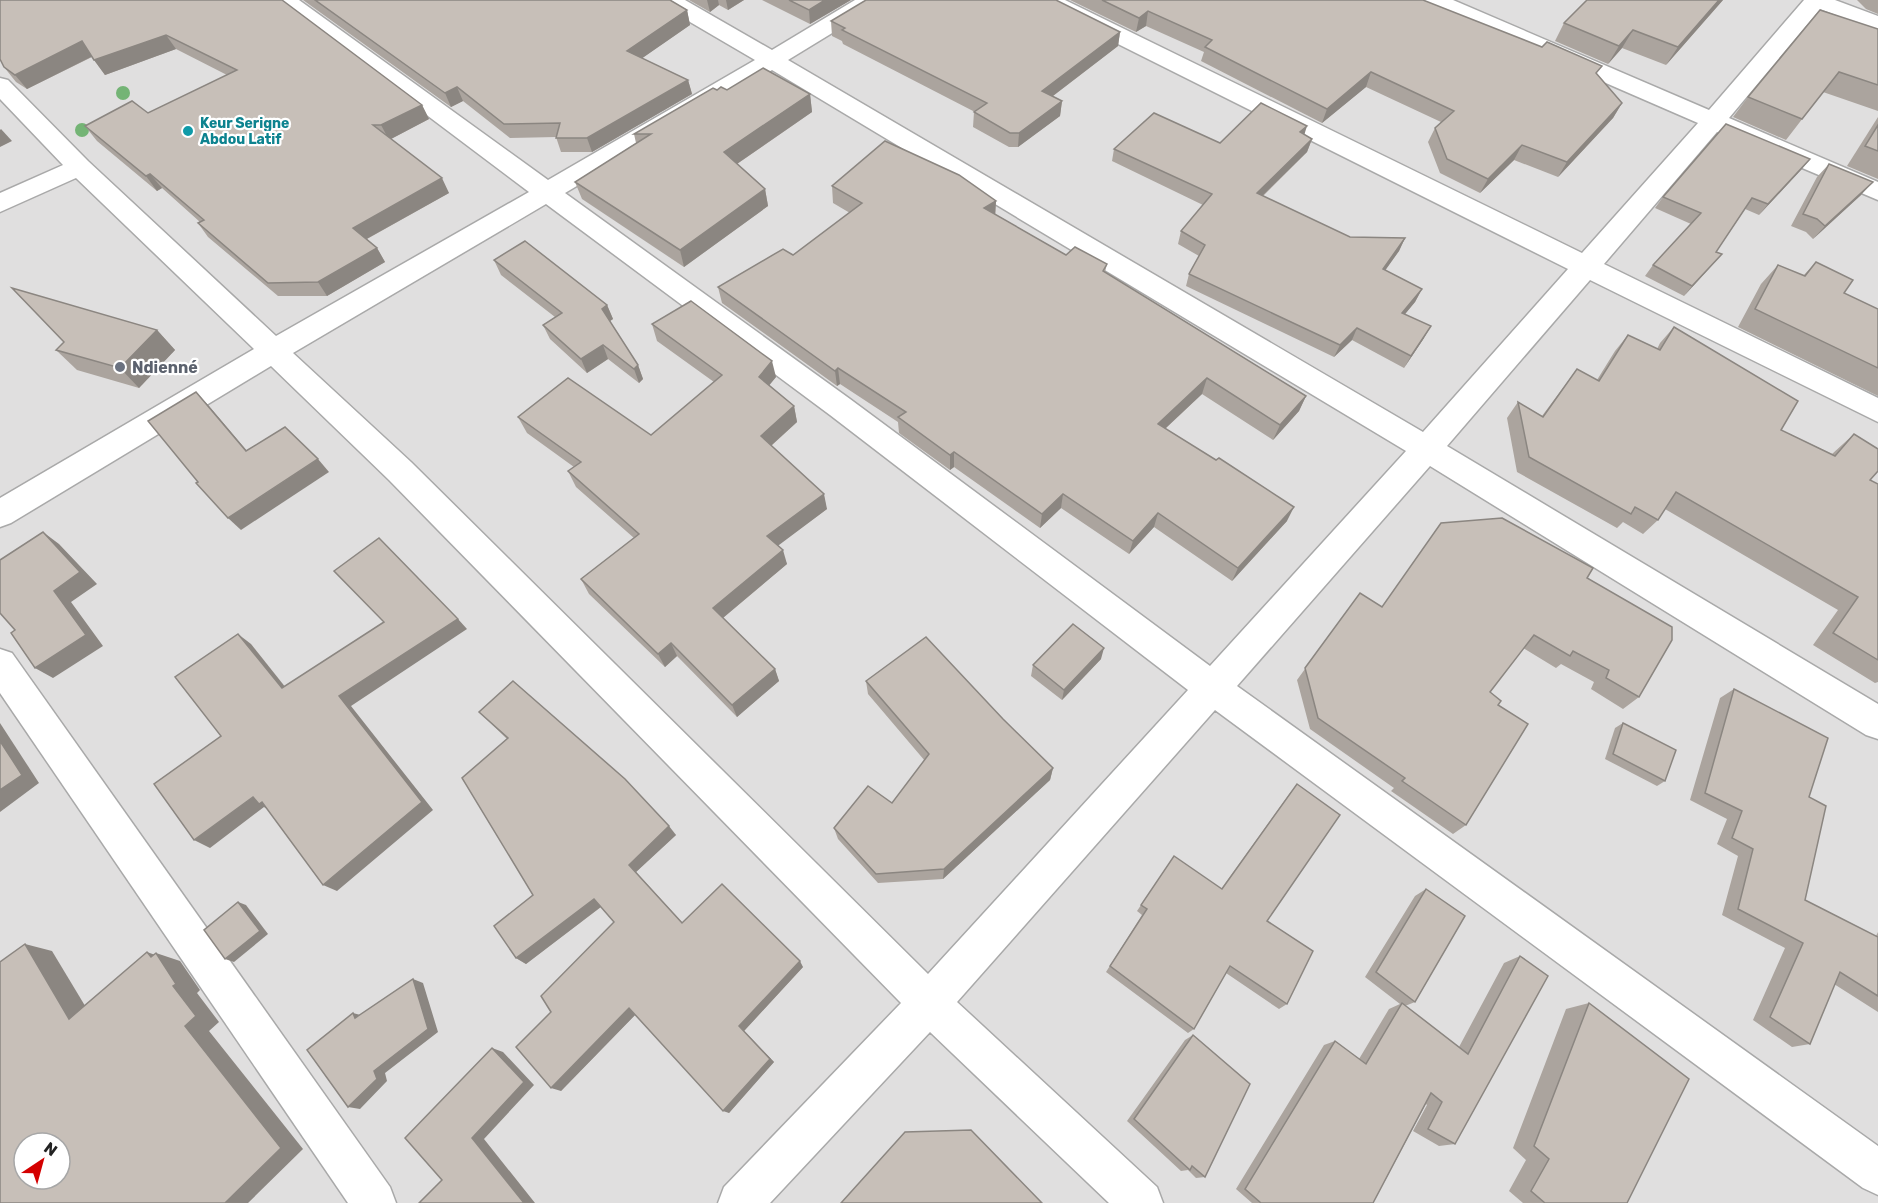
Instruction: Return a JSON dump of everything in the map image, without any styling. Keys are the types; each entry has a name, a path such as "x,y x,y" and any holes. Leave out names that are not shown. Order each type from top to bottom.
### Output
{"street":[{"path":"285,0 840,406 1212,688 1878,1173"},
{"path":"669,0 1426,447 1878,723"},
{"path":"0,514 125,437 548,193 870,0"},
{"path":"1048,0 1878,411"},
{"path":"1434,0 1878,192"},
{"path":"740,1203 930,1003 1212,688 1714,120 1815,0 1878,24"},
{"path":"0,85 79,166 400,471 930,1003 1141,1203"},
{"path":"0,203 79,166"},
{"path":"0,664 374,1203"}],"shaded area":[{"path":"0,0 1878,0 1878,1203 0,1203"}],"building":[{"path":"0,0 282,0 422,105 381,125 373,125 442,178 353,228 377,248 318,282 268,283 198,223 204,220 150,174 146,176 85,126 132,101 148,113 237,70 166,35 94,60 82,41 15,75 4,67 0,59"},
{"path":"315,0 670,0 687,10 627,51 688,80 587,138 556,138 560,123 504,124 457,87 445,93"},
{"path":"789,0 825,0 809,10"},
{"path":"866,0 1056,0 1120,32 1042,91 1062,101 1019,133 1010,133 974,112 987,103 842,30 845,28 831,21"},
{"path":"1102,0 1423,0 1542,47 1547,42 1602,66 1596,73 1622,103 1567,162 1522,145 1488,179 1447,159 1435,128 1454,111 1371,72 1327,109 1205,47 1212,40 1148,11 1139,18"},
{"path":"1587,0 1719,0 1678,47 1633,30 1619,46 1564,23"},
{"path":"1820,10 1878,29 1878,85 1839,72 1802,119 1748,97"},
{"path":"763,68 810,94 724,152 765,189 680,250 575,182 651,134 634,134 713,88 717,90 721,87 727,90"},
{"path":"1261,103 1307,126 1300,132 1312,139 1257,193 1350,237 1405,238 1383,269 1422,289 1402,313 1431,326 1411,356 1357,328 1340,345 1189,274 1205,245 1181,231 1212,194 1114,149 1154,113 1220,143"},
{"path":"1726,124 1810,159 1768,204 1752,198 1716,252 1722,254 1692,286 1653,265 1701,213 1663,197"},
{"path":"1878,125 1878,151 1865,146"},
{"path":"885,141 959,175 996,201 984,208 1066,255 1075,247 1107,264 1103,271 1306,396 1280,425 1207,378 1158,424 1216,460 1219,458 1294,507 1238,568 1158,513 1133,541 1063,494 1042,514 954,452 950,455 898,417 906,412 838,368 835,371 718,287 783,249 793,255 862,203 832,186"},
{"path":"1829,164 1873,182 1825,226 1817,219 1803,214"},
{"path":"525,241 607,305 602,309 638,365 634,369 603,345 581,359 543,325 562,313 494,260"},
{"path":"1816,262 1853,280 1844,293 1878,309 1878,368 1755,309 1778,265 1805,276"},
{"path":"12,288 157,330 120,368 56,350 64,342"},
{"path":"691,301 772,361 759,377 794,406 761,436 824,494 767,536 783,550 713,608 775,669 732,705 671,643 658,654 581,579 639,534 568,471 581,462 518,417 568,378 651,435 722,375 652,324"},
{"path":"1674,327 1798,401 1781,430 1835,456 1854,434 1878,449 1878,471 1870,480 1878,484 1878,660 1833,633 1858,597 1676,492 1658,520 1635,507 1631,514 1529,457 1518,402 1543,417 1577,369 1599,381 1628,335 1660,350"},
{"path":"196,392 246,451 285,427 318,459 228,518 196,483 198,482 148,421"},
{"path":"1502,518 1593,568 1587,578 1672,627 1672,640 1639,697 1606,678 1609,670 1573,651 1570,656 1534,635 1490,692 1501,701 1498,705 1528,724 1466,825 1402,781 1405,778 1318,718 1305,668 1360,593 1382,607 1441,523"},
{"path":"43,532 80,572 54,591 86,635 35,668 11,633 15,630 0,613 0,560"},
{"path":"379,538 458,619 339,696 422,802 323,885 262,802 259,804 253,797 194,840 154,784 221,736 175,677 238,634 282,688 384,622 334,571"},
{"path":"1073,624 1104,648 1064,690 1033,665"},
{"path":"926,637 1053,768 944,869 876,874 834,828 868,786 892,803 929,754 866,681"},
{"path":"513,681 625,779 669,826 629,865 682,923 722,884 800,961 739,1026 770,1059 723,1111 629,1008 551,1088 516,1047 551,1012 541,996 614,922 594,899 516,958 494,926 533,895 462,778 508,738 479,712"},
{"path":"1734,689 1828,738 1809,797 1826,806 1805,900 1878,937 1878,996 1840,972 1810,1044 1770,1017 1803,943 1738,909 1753,849 1732,838 1742,811 1705,793"},
{"path":"1623,723 1676,750 1665,781 1613,754"},
{"path":"0,741 22,775 0,790"},
{"path":"1297,784 1340,815 1267,921 1313,951 1287,1004 1230,966 1194,1029 1110,966 1147,909 1141,905 1174,856 1222,889"},
{"path":"1426,889 1465,916 1415,1002 1376,972"},
{"path":"238,902 260,931 225,959 204,930"},
{"path":"25,944 69,1019 147,952 151,957 156,953 176,984 173,986 196,1016 185,1026 281,1148 225,1203 0,1203 0,962"},
{"path":"1520,956 1548,976 1455,1144 1428,1129 1442,1102 1431,1093 1373,1203 1261,1203 1245,1189 1335,1041 1366,1064 1402,1003 1468,1054"},
{"path":"413,979 428,1029 374,1071 377,1079 348,1107 307,1050 353,1013 355,1018"},
{"path":"1589,1003 1689,1079 1627,1203 1545,1203 1531,1191 1549,1159 1534,1146"},
{"path":"1193,1035 1250,1084 1205,1177 1192,1166 1190,1170 1134,1119"},
{"path":"492,1048 524,1082 472,1138 524,1203 419,1203 442,1180 405,1138"},
{"path":"971,1130 1042,1203 841,1203 905,1132"}],"place":[{"name":"Keur Serigne Abdou Latif","path":"188,131"},
{"name":"Ndienné","path":"120,367"}]}
